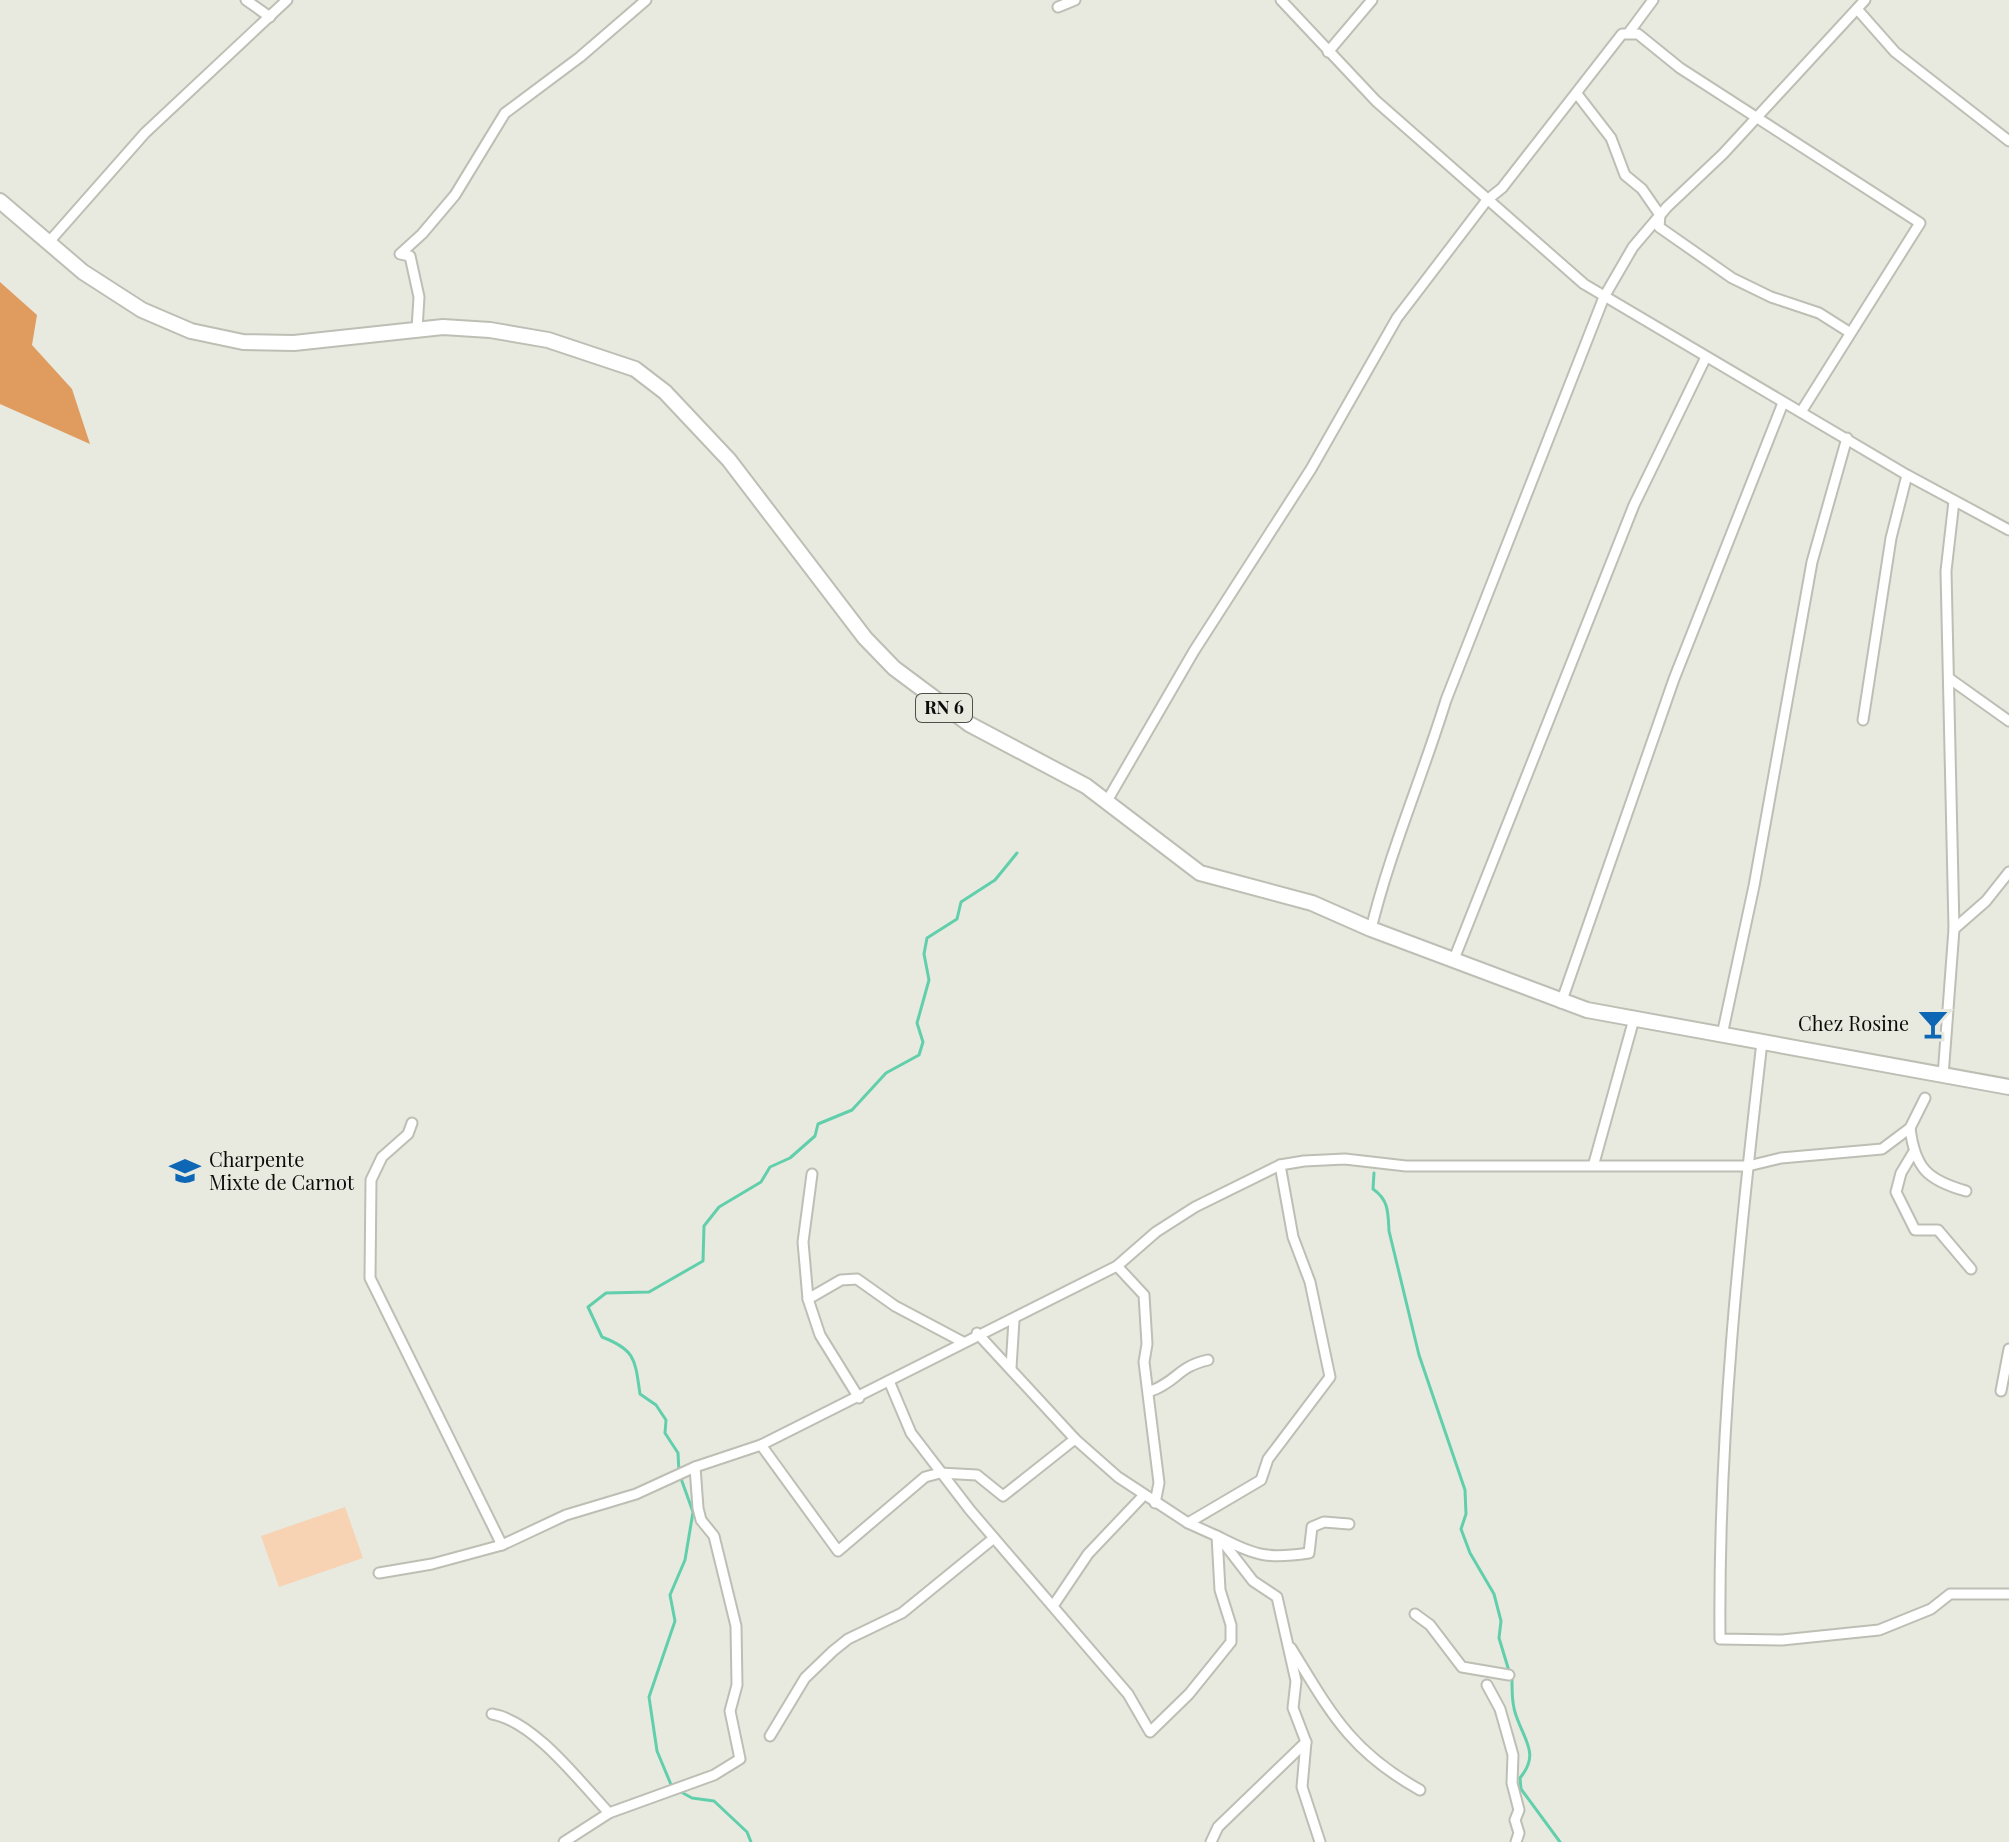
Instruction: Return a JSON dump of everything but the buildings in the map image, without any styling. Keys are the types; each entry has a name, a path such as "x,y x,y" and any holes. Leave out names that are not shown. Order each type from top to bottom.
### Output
{"main road":[{"name":"RN 6","path":"0,201 83,272 142,310 191,331 217,338 294,343 443,327 518,334 586,350 635,369 665,392 729,460 865,638 894,668 920,691 969,724 1086,786 1200,873 1312,903 1561,1003 2009,1087"}],"street":[{"path":"246,0 270,17"},
{"path":"48,243 145,133 287,0"},
{"path":"417,329 419,297 410,256 400,254 401,250 422,234 455,195 505,113 580,57 646,0"},
{"path":"1058,7 1075,0"},
{"path":"1281,0 1376,101 1584,284 1907,475 2009,530"},
{"path":"1328,52 1372,0"},
{"path":"1107,801 1194,651 1311,469 1397,318 1487,200 1502,188 1577,94 1587,76 1622,34 1630,31 1653,0"},
{"path":"1371,929 1391,852 1426,765 1446,700 1604,297 1633,247 1660,215 1865,0"},
{"path":"1857,9 1895,52 2009,141"},
{"path":"1630,31 1920,223 1801,412"},
{"path":"1577,94 1611,138 1625,175 1642,189 1660,215 1659,227 1732,278 1771,297 1819,313 1849,332"},
{"path":"1454,959 1628,519 1706,357"},
{"path":"1561,1003 1685,650 1783,403"},
{"path":"1722,1035 1754,886 1812,562 1847,438"},
{"path":"1863,720 1891,538 1907,475"},
{"path":"1943,1076 1954,929 1946,571 1954,501"},
{"path":"1950,679 2009,721"},
{"path":"1954,929 1986,901 2009,872"},
{"path":"1594,1163 1634,1019"},
{"path":"1762,1042 1733,1302 1724,1453 1720,1639 1782,1640 1879,1630 1931,1609 1950,1594 2009,1594"},
{"path":"379,1573 432,1564 502,1545 566,1515 636,1494 695,1467 761,1445 859,1398 961,1341 1014,1320 1052,1296 1117,1266 1156,1232 1195,1207 1280,1165 1345,1159 1406,1166 1594,1163 1748,1166 1781,1158 1882,1149 1910,1128 1925,1098"},
{"path":"412,1123 408,1134 382,1157 371,1180 370,1278 502,1545"},
{"path":"1910,1128 1913,1153 1930,1177 1966,1191"},
{"path":"1913,1153 1901,1173 1896,1192 1902,1205 1915,1230 1938,1230 1971,1269"},
{"path":"1188,1523 1261,1480 1268,1459 1330,1377 1310,1282 1293,1237 1280,1165"},
{"path":"812,1174 808,1231 803,1242 808,1299 820,1335 859,1398"},
{"path":"1117,1266 1144,1295 1147,1344 1144,1362 1151,1391 1159,1483 1155,1503"},
{"path":"808,1299 841,1280 857,1279 935,1329 961,1341"},
{"path":"1011,1368 1014,1320"},
{"path":"977,1333 1075,1439 1144,1495 1188,1523 1256,1556 1309,1553 1312,1527 1324,1522 1349,1524"},
{"path":"2001,1391 2009,1349"},
{"path":"1151,1391 1172,1381 1185,1366 1208,1360"},
{"path":"889,1381 911,1433 940,1473 1128,1694 1150,1732 1189,1694 1231,1642 1231,1625 1220,1590 1218,1537"},
{"path":"761,1445 838,1551 914,1485 940,1473 977,1475 1003,1496 1075,1439"},
{"path":"564,1842 609,1813 714,1775 740,1759 730,1711 737,1685 736,1626 714,1536 701,1520 695,1467"},
{"path":"1053,1606 1088,1554 1144,1495"},
{"path":"1218,1537 1253,1581 1277,1597 1296,1681 1293,1708 1306,1742 1302,1787 1320,1842"},
{"path":"770,1736 805,1678 833,1651 848,1639 902,1613 994,1538"},
{"path":"1415,1614 1430,1625 1462,1667 1509,1675"},
{"path":"1285,1638 1318,1687 1325,1707 1350,1738 1366,1754 1420,1790"},
{"path":"1487,1685 1500,1709 1513,1755 1512,1783 1519,1810 1515,1820 1519,1833 1516,1842"},
{"path":"492,1714 505,1716 527,1730 609,1813"},
{"path":"1211,1842 1218,1827 1306,1742"}],"shaded area":[{"path":"0,282 37,315 32,345 72,389 90,444 0,404"},
{"path":"345,1507 363,1558 279,1587 261,1536"}],"waterway":[{"path":"751,1842 747,1832 714,1801 692,1798 672,1787 657,1751 649,1697 675,1621 670,1595 685,1560 693,1512 679,1473 678,1453 665,1433 666,1420 656,1405 640,1394 635,1364 628,1352 602,1337 588,1307 606,1293 649,1292 703,1261 704,1226 719,1207 761,1182 770,1167 790,1158 815,1136 818,1124 852,1110 886,1073 919,1055 923,1042 917,1023 929,980 924,954 927,938 957,919 961,902 995,880 1017,853"},
{"path":"1374,1173 1373,1189 1387,1207 1389,1231 1419,1355 1465,1490 1466,1514 1461,1529 1470,1553 1494,1594 1501,1621 1499,1638 1509,1671"},
{"path":"1512,1679 1514,1709 1530,1756 1520,1778 1521,1789 1560,1842"}],"place":[{"name":"Chez Rosine","path":"1933,1024"},
{"name":"Charpente Mixte de Carnot","path":"185,1171"}]}
